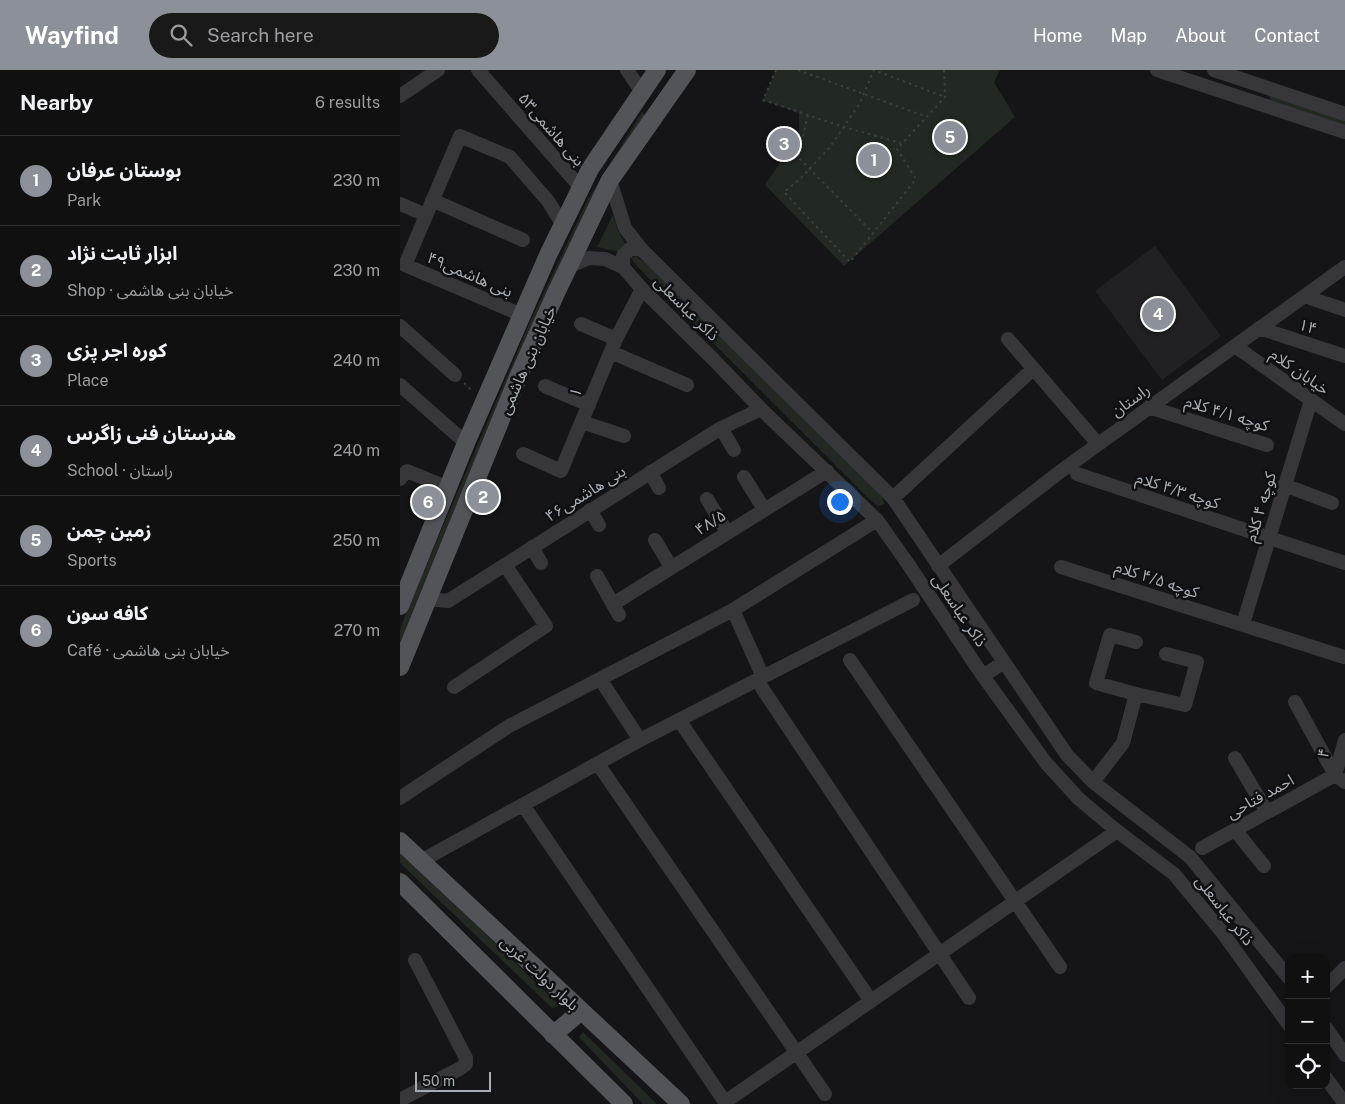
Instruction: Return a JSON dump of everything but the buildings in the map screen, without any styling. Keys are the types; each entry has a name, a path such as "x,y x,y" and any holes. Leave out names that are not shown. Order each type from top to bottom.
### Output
{"main road":[{"name":"خیابان بنی هاشمی","path":"400,606 466,443 563,225 590,169 658,70"},
{"name":"خیابان بنی هاشمی","path":"400,667 519,375 610,180 687,70"},
{"path":"642,92 662,108"},
{"name":"بلوار دولت غربی","path":"400,841 680,1104"},
{"name":"بلوار دولت غربی","path":"400,882 553,1036 624,1104"},
{"path":"553,1036 580,1012"}],"street":[{"path":"400,96 438,70"},
{"name":"بنی هاشمی۵۳","path":"478,70 581,188"},
{"path":"627,70 642,92"},
{"path":"1157,70 1345,132"},
{"path":"1214,70 1345,114"},
{"path":"1254,103 1260,86"},
{"path":"405,249 426,215 460,136 510,157 548,201 563,225"},
{"name":"ذاکر عباسعلی","path":"610,180 625,228 642,250 893,498 1068,755 1094,782 1190,857 1285,973"},
{"path":"432,200 523,240"},
{"path":"400,204 426,215"},
{"path":"623,267 623,256 631,248 642,250"},
{"name":"بنی هاشمی۴۹","path":"405,249 405,265 522,315"},
{"name":"ذاکر عباسعلی","path":"570,266 589,258 605,259 623,267 642,289 761,409 877,520 983,676 1046,763 1079,799 1174,874 1222,932 1285,1019"},
{"name":"راستان","path":"938,566 1060,471 1345,267"},
{"name":"۱","path":"523,454 561,471 616,339 642,289"},
{"path":"1304,296 1345,310"},
{"path":"581,324 616,339"},
{"path":"400,326 455,375"},
{"name":"۱۴","path":"1259,328 1345,356"},
{"path":"1008,339 1098,444"},
{"name":"خیابان کلام","path":"1235,346 1345,424"},
{"path":"611,352 687,385"},
{"path":"893,498 1033,369"},
{"path":"400,385 466,443"},
{"path":"545,386 589,405"},
{"name":"کوچه ۴ کلام","path":"1243,624 1311,400"},
{"name":"کوچه ۴/۱ کلام","path":"1149,408 1267,445"},
{"name":"بنی هاشمی۴۶","path":"427,599 448,601 721,428 761,409"},
{"path":"582,422 624,436"},
{"path":"721,428 734,450"},
{"name":"۴۸/۵","path":"597,576 616,610 671,567 827,471"},
{"path":"650,472 659,488"},
{"name":"کوچه ۴/۳ کلام","path":"1077,474 1345,563"},
{"path":"404,475 448,488"},
{"path":"744,477 764,509"},
{"path":"1284,485 1332,503"},
{"path":"707,499 727,532"},
{"path":"590,510 599,524"},
{"path":"400,798 509,726 733,610 877,520"},
{"path":"655,540 671,567"},
{"path":"532,547 542,563"},
{"path":"454,687 546,626 505,565"},
{"name":"کوچه ۴/۵ کلام","path":"1061,567 1344,657"},
{"path":"421,861 640,740 762,682 913,600"},
{"path":"733,610 762,682 969,998"},
{"path":"1136,642 1110,635 1096,683 1185,706 1197,662 1166,654"},
{"path":"850,660 1060,967"},
{"path":"983,676 1004,662"},
{"path":"600,679 640,740"},
{"path":"1094,782 1123,743 1136,694"},
{"path":"1295,702 1340,778"},
{"path":"679,720 872,1000"},
{"name":"۴","path":"1340,778 1345,740"},
{"path":"1235,758 1267,812"},
{"path":"598,764 825,1094"},
{"name":"احمد فتاحی","path":"1202,848 1267,812 1340,778"},
{"path":"523,805 725,1102 1118,831"},
{"path":"1235,830 1264,866"},
{"path":"400,1100 466,1064 466,1058 415,960"},
{"path":"1330,983 1345,968"},
{"path":"1330,1034 1345,1055"},
{"path":"1330,1083 1345,1104"}],"path":[{"path":"776,70 763,100 844,128 902,143"},
{"path":"798,70 927,117"},
{"path":"944,70 945,97 897,149 916,179 850,262 784,192 830,147 860,103 874,70 945,97"},
{"path":"808,115 798,157 873,233"},
{"path":"455,375 484,402"}],"shaded area":[{"path":"776,70 1000,70 994,82 1015,117 844,266 765,185 799,135 799,113 763,100"},
{"path":"1270,96 1345,120 1345,126 1269,101"},
{"path":"642,112 645,115 400,646 400,630 406,613 530,322 588,199"},
{"path":"613,215 618,231 627,247 621,252 597,247"},
{"path":"1155,246 1221,336 1162,380 1095,291"},
{"path":"636,256 652,269 882,497 884,504 879,506 867,497 664,294 633,262 632,258"},
{"path":"400,851 560,1006 552,1008 400,863"},
{"path":"583,1032 657,1104 643,1104 579,1037"}],"place":[{"name":"زمین چمن","path":"950,137"},
{"name":"کوره اجر پزی","path":"784,144"},
{"name":"بوستان عرفان","path":"874,160"},
{"name":"هنرستان فنی زاگرس","path":"1158,314"},
{"name":"ابزار ثابت نژاد","path":"483,497"},
{"name":"کافه سون","path":"428,502"}]}
